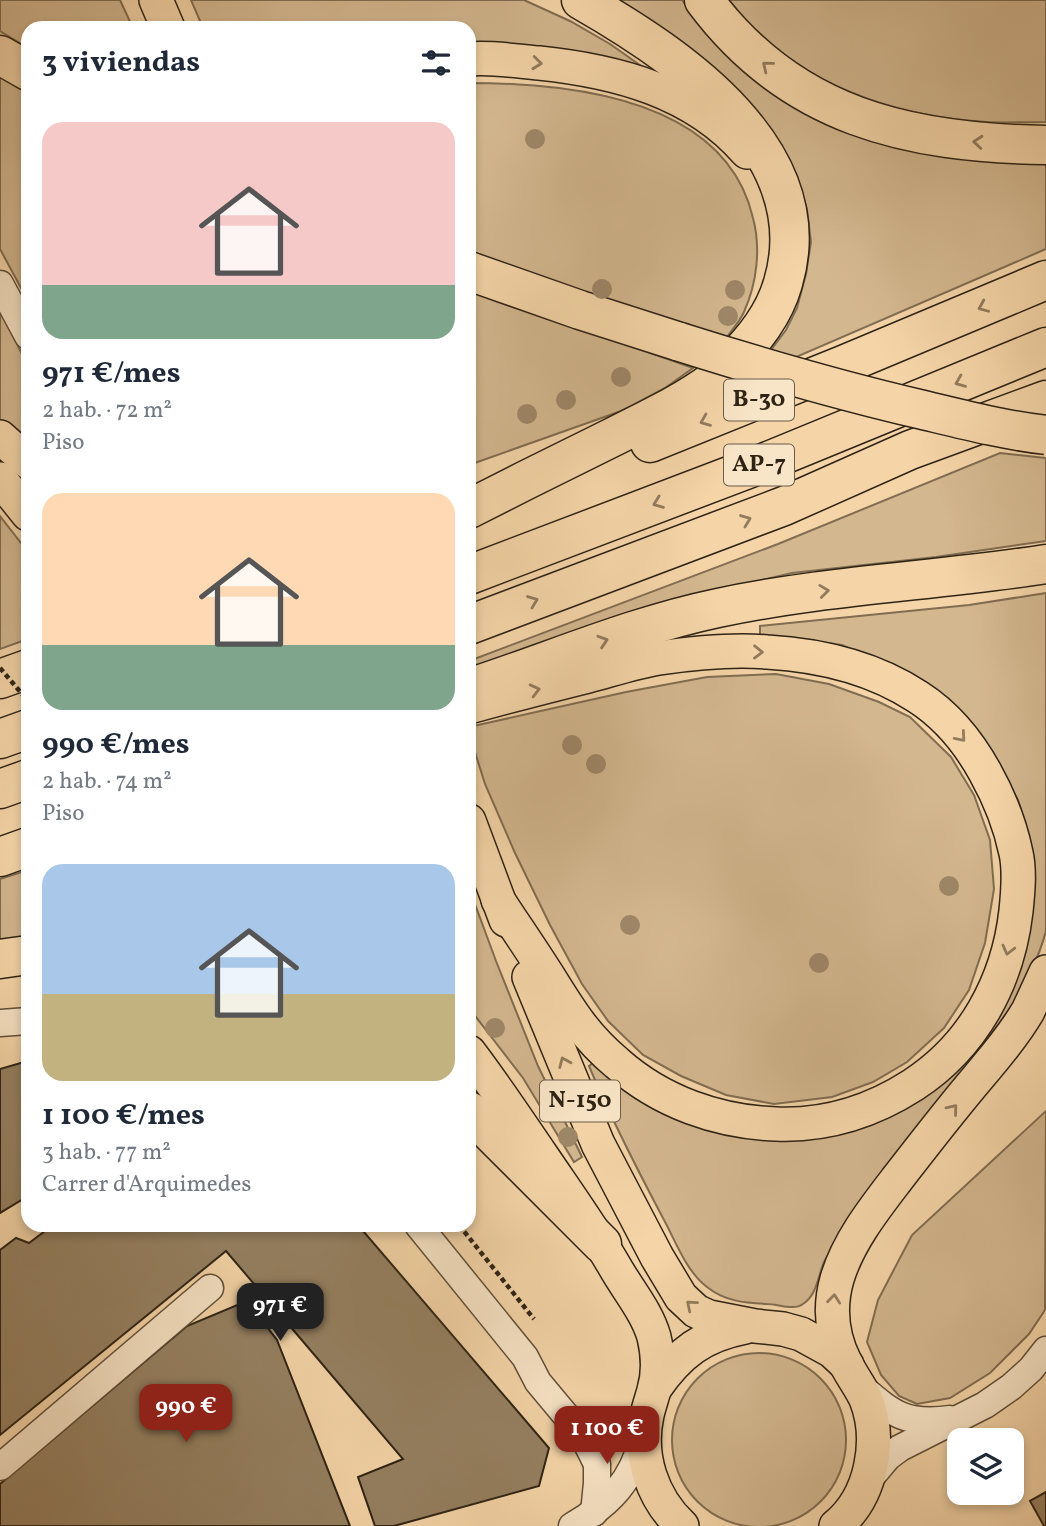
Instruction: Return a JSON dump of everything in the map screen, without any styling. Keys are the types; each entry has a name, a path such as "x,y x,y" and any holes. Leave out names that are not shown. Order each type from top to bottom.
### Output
{"highway":[{"path":"476,507 683,402 716,379 765,324 779,299 786,273 790,246 789,225 782,191 772,166 755,139 734,113 672,58 628,27 581,0"},
{"path":"705,0 740,42 767,67 827,105 914,133 1005,144 1046,145"},
{"path":"0,55 21,67"},
{"path":"476,273 776,372 862,396 991,426 1046,435"},
{"name":"B-30","path":"476,508 734,410 1046,280"},
{"name":"AP-7","path":"476,572 761,464 1046,347"},
{"name":"AP-7","path":"476,622 784,506 910,450 1046,400"},
{"path":"476,685 606,639 716,608 789,595 1046,564"},
{"path":"0,679 21,672"},
{"path":"0,739 21,732"},
{"path":"0,789 21,782"},
{"path":"0,857 21,850"},
{"path":"0,959 21,957"},
{"path":"476,1118 602,1244"}],"main road":[{"path":"156,0 165,21"},
{"path":"476,59 519,61 603,72 637,82 696,108 739,143 759,166 776,191 789,225"},
{"path":"0,437 21,456"},
{"path":"0,479 21,505"},
{"path":"476,705 671,657 765,651 808,656 850,666 889,681 920,698 949,723 974,751 1007,819 1017,856 1018,892 1014,929 1004,967 992,997 975,1026 928,1075 901,1093 870,1109 837,1119 797,1125 755,1124 715,1116 646,1086 618,1065 591,1040 568,1010 498,900"},
{"name":"N-150","path":"476,840 598,1144 681,1297 696,1311 709,1317 801,1334 832,1351 853,1375"},
{"path":"838,1525 851,1509 866,1482 873,1453 870,1412 839,1349 834,1332 833,1298 844,1259 878,1205 912,1159 1000,1051 1027,1012 1046,972"},
{"name":"N-150","path":"476,1061 602,1244 653,1335 657,1356 655,1388 647,1415 644,1454 653,1487 673,1518 682,1526"},
{"name":"N-150","path":"655,1388 673,1364 706,1339 725,1331 755,1326"}],"street":[{"path":"0,284 21,323"},
{"path":"0,1023 21,1022"},
{"path":"424,1232 525,1357 538,1382 583,1436 597,1464 597,1483 583,1520"},
{"path":"0,1467 210,1288"},
{"path":"866,1482 888,1457 900,1448 985,1405 1011,1387 1031,1369 1046,1350"},
{"path":"853,1375 888,1409 900,1416 926,1421 959,1418"},
{"path":"583,1520 620,1490 639,1456 644,1433"}],"path":[{"path":"0,668 21,693"},
{"path":"465,1232 534,1319"}],"shaded area":[{"path":"0,0 120,0 130,21 21,21 21,44 0,31"},
{"path":"191,0 524,0 570,21 647,70 476,46 476,21 200,21"},
{"path":"616,0 682,0 709,35 736,63 1046,157 1046,249 794,358 771,350 786,330 797,308 811,242 807,210 797,176 773,133"},
{"path":"729,0 1046,0 1046,122 956,119 866,98 838,87 785,56 752,28"},
{"path":"0,75 21,87 21,288 0,249"},
{"path":"476,83 552,87 596,94 639,106 678,123 711,146 737,178 753,218 757,241 755,277 748,301 740,319 726,338 498,265 476,255"},
{"path":"476,291 693,368 665,388 624,410 476,463"},
{"path":"0,310 21,352 21,442 0,423"},
{"path":"1000,453 1046,458 1046,541 936,557 792,573 691,597 476,671 476,658 778,544"},
{"path":"0,516 21,543 21,642 0,649"},
{"path":"1046,593 1046,931 1026,982 1012,1011 841,1234 824,1262 808,1300 799,1306 791,1307 743,1302 720,1295 693,1273 682,1256 589,1066 595,1062 764,1138 961,1062 1028,833 1018,800 998,764 890,665 842,645 760,636 760,626 969,605"},
{"path":"776,674 829,684 879,702 910,717 951,757 974,795 990,840 994,889 985,943 969,990 944,1028 907,1062 873,1082 832,1097 774,1104 726,1095 681,1076 643,1055 608,1021 582,984 515,853 485,784 476,755 476,725 707,677"},
{"path":"21,872 21,943 0,945 0,879"},
{"path":"476,907 538,1066 582,1157 574,1162 523,1078 476,1017"},
{"path":"1046,1111 1045,1310 1029,1334 990,1373 950,1398 917,1404 899,1396 881,1375 867,1342 878,1300 912,1235"},
{"path":"759,1353 792,1360 820,1379 839,1407 846,1440 839,1473 820,1501 792,1520 759,1527 726,1520 698,1501 679,1473 672,1440 679,1407 698,1379 726,1360"}],"building":[{"path":"21,1063 21,1200 0,1213 0,1069"},
{"path":"44,1232 364,1232 549,1448 539,1486 394,1526 375,1526 358,1477 403,1459 226,1251 0,1435 0,1250 16,1238 29,1243"},
{"path":"247,1301 277,1340 350,1526 0,1526 0,1484 187,1326"},
{"path":"1046,1492 1046,1526 1044,1526 1030,1501"}]}
